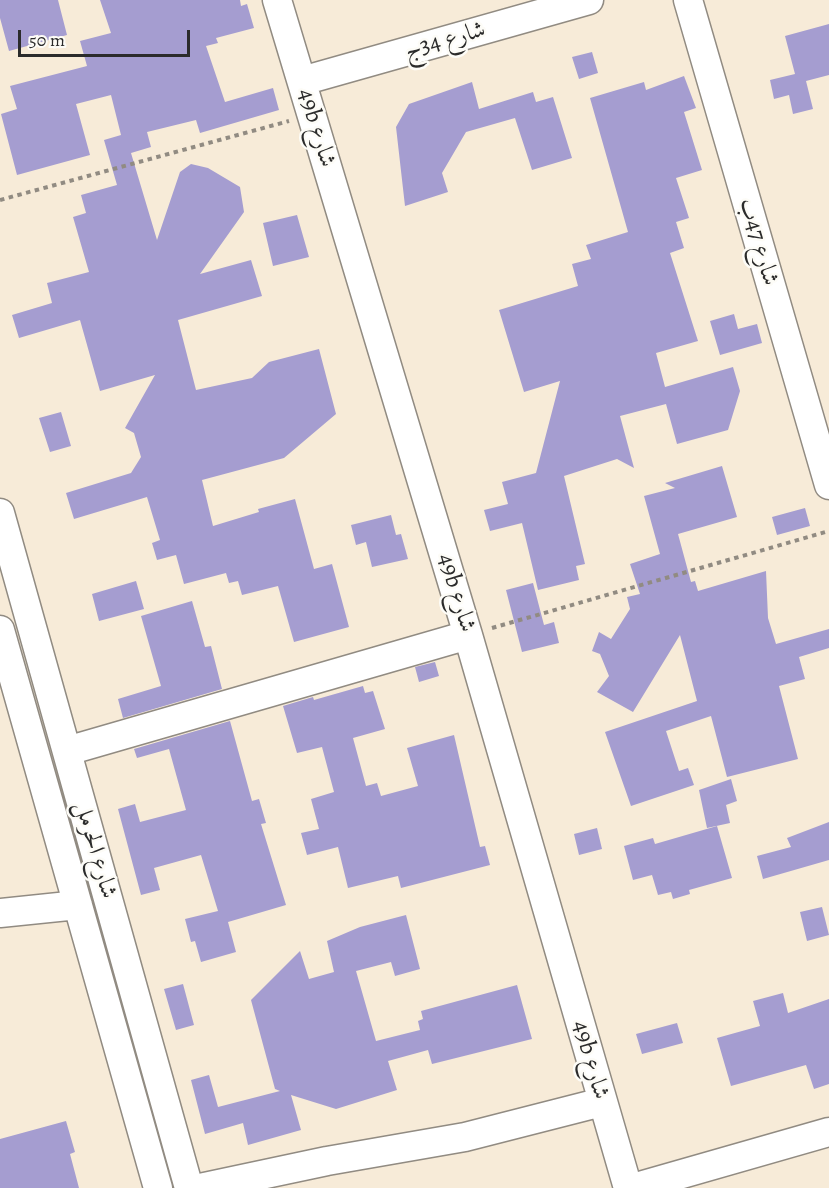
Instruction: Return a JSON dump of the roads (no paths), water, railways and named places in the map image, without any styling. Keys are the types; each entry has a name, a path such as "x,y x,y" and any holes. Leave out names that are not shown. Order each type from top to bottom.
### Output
{"street":[{"name":"49b شارع","path":"277,0 468,635 628,1188"},
{"name":"شارع 34ج","path":"302,81 589,0"},
{"name":"شارع 47ب","path":"688,0 829,485"},
{"name":"شارع الحرمل","path":"0,513 189,1188"},
{"name":"شارع الحرمل","path":"0,630 158,1188"},
{"path":"67,751 468,635"},
{"path":"0,913 78,905"},
{"path":"201,1188 327,1161 465,1137 602,1102"},
{"path":"633,1188 829,1132"},
{"path":"293,1188 327,1161"}]}
